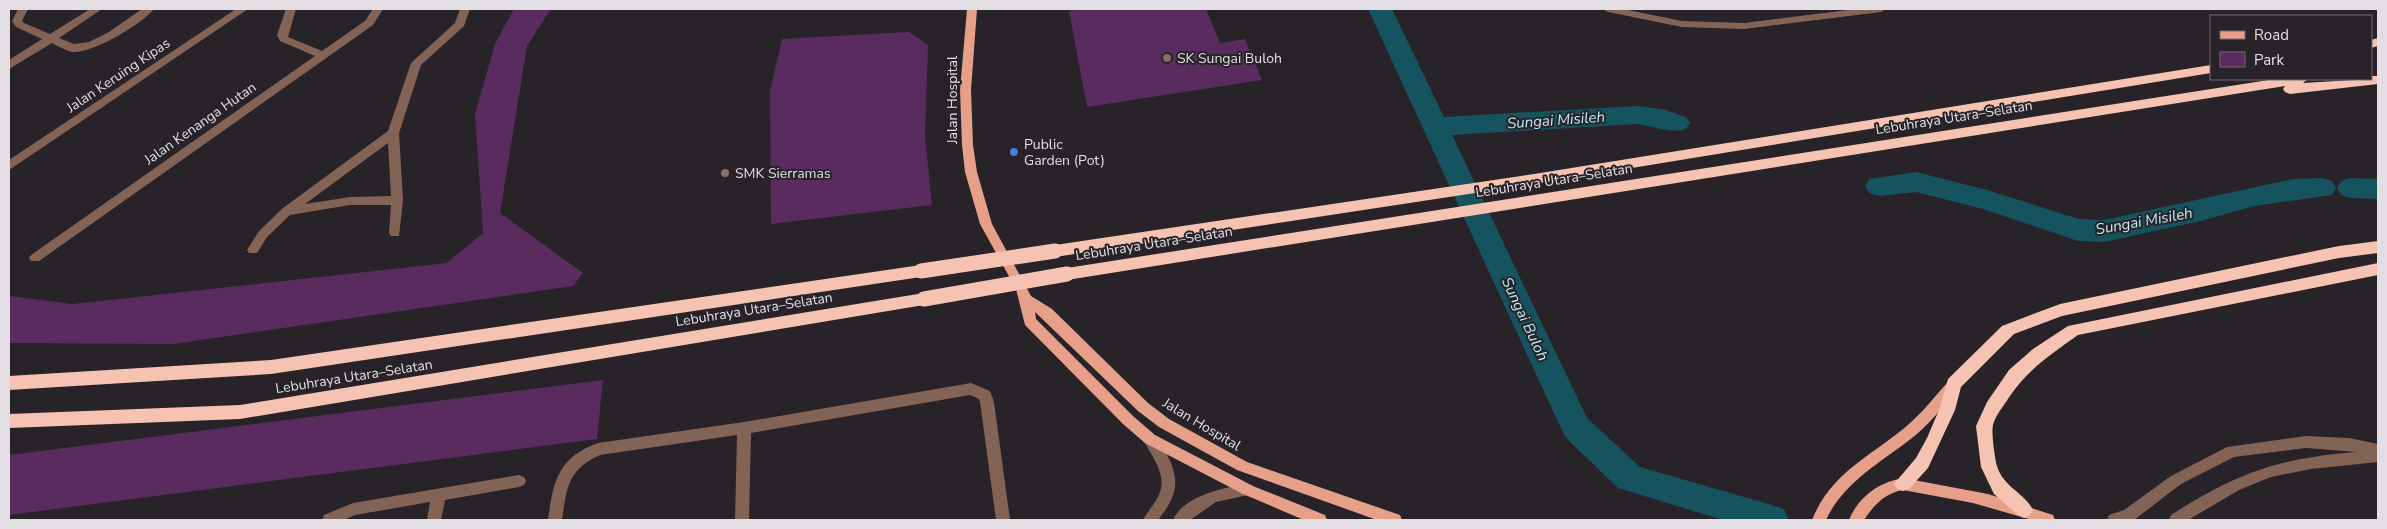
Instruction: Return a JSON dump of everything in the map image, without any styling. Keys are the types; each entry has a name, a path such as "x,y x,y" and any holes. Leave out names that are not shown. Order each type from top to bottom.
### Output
{"highway":[{"name":"Lebuhraya Utara–Selatan","path":"9,383 271,367 1534,178 2210,69"},
{"name":"Lebuhraya Utara–Selatan","path":"9,421 240,412 1067,274 2296,80"},
{"path":"2164,101 2378,80"},
{"path":"1903,484 1922,462 1934,440 1947,410 1954,384 2008,330 2060,310 2339,252 2378,247"},
{"path":"2024,510 2000,488 1989,467 1984,426 1993,407 2015,375 2039,354 2074,330 2378,268"}],"main road":[{"name":"Jalan Hospital","path":"972,9 966,94 970,156 986,224 1026,299 1030,321 1128,420 1150,439 1248,490 1320,520"},
{"name":"Jalan Hospital","path":"1026,299 1046,313 1144,407 1164,423 1242,466 1395,520"},
{"path":"1819,520 1824,507 1838,486 1914,428 1954,384"},
{"path":"1856,520 1866,504 1879,492 1903,484 1945,490 2024,510 2048,520"}],"street":[{"path":"23,9 17,21 20,25 73,48 93,45 149,9"},
{"path":"9,65 97,9"},
{"name":"Jalan Keruing Kipas","path":"9,166 243,9"},
{"path":"291,9 282,35 284,39 323,55"},
{"name":"Jalan Kenanga Hutan","path":"35,258 369,23 378,9"},
{"path":"395,233 397,200 393,133 416,63 460,24 465,9"},
{"path":"1608,9 1682,24 1744,26 1880,9"},
{"path":"253,250 263,234 288,211 393,133"},
{"path":"288,211 350,201 397,200"},
{"path":"555,520 560,486 565,472 584,454 598,449 744,428 960,389 979,390 984,394 987,402 1003,520"},
{"path":"742,520 744,428"},
{"path":"1150,439 1167,465 1170,486 1164,504 1150,520"},
{"path":"2114,520 2129,515 2176,480 2232,451 2306,442 2349,444 2378,450"},
{"path":"2176,520 2209,498 2271,471 2322,461 2378,456"},
{"path":"329,520 353,509 519,481"},
{"path":"1180,520 1202,500 1225,492 1248,490"},
{"path":"434,520 439,496"}],"green space":[{"path":"514,9 551,9 527,46 500,213 583,273 573,286 174,344 9,343 9,296 73,304 447,263 483,233 475,114 495,44"},
{"name":"SK Sungai Buloh","path":"1078,9 1206,9 1220,43 1245,39 1262,80 1087,107 1069,11"},
{"path":"909,32 928,45 925,136 932,205 771,224 770,91 782,39"},
{"path":"603,380 597,439 9,515 9,455"}],"waterway":[{"name":"Sungai Buloh","path":"1380,9 1435,127"},
{"name":"Sungai Misileh","path":"1435,127 1637,115 1662,118 1677,123"},
{"name":"Sungai Buloh","path":"1435,127 1576,427 1630,478 1772,520"},
{"name":"Sungai Misileh","path":"1879,186 1916,182 1987,200 2078,230 2104,231 2201,211 2254,196 2293,189 2322,188"},
{"name":"Sungai Misileh","path":"2351,188 2378,189"}],"place":[{"name":"SK Sungai Buloh","path":"1167,58"},
{"name":"Public Garden (Pot)","path":"1014,152"},
{"name":"SMK Sierramas","path":"725,173"}]}
